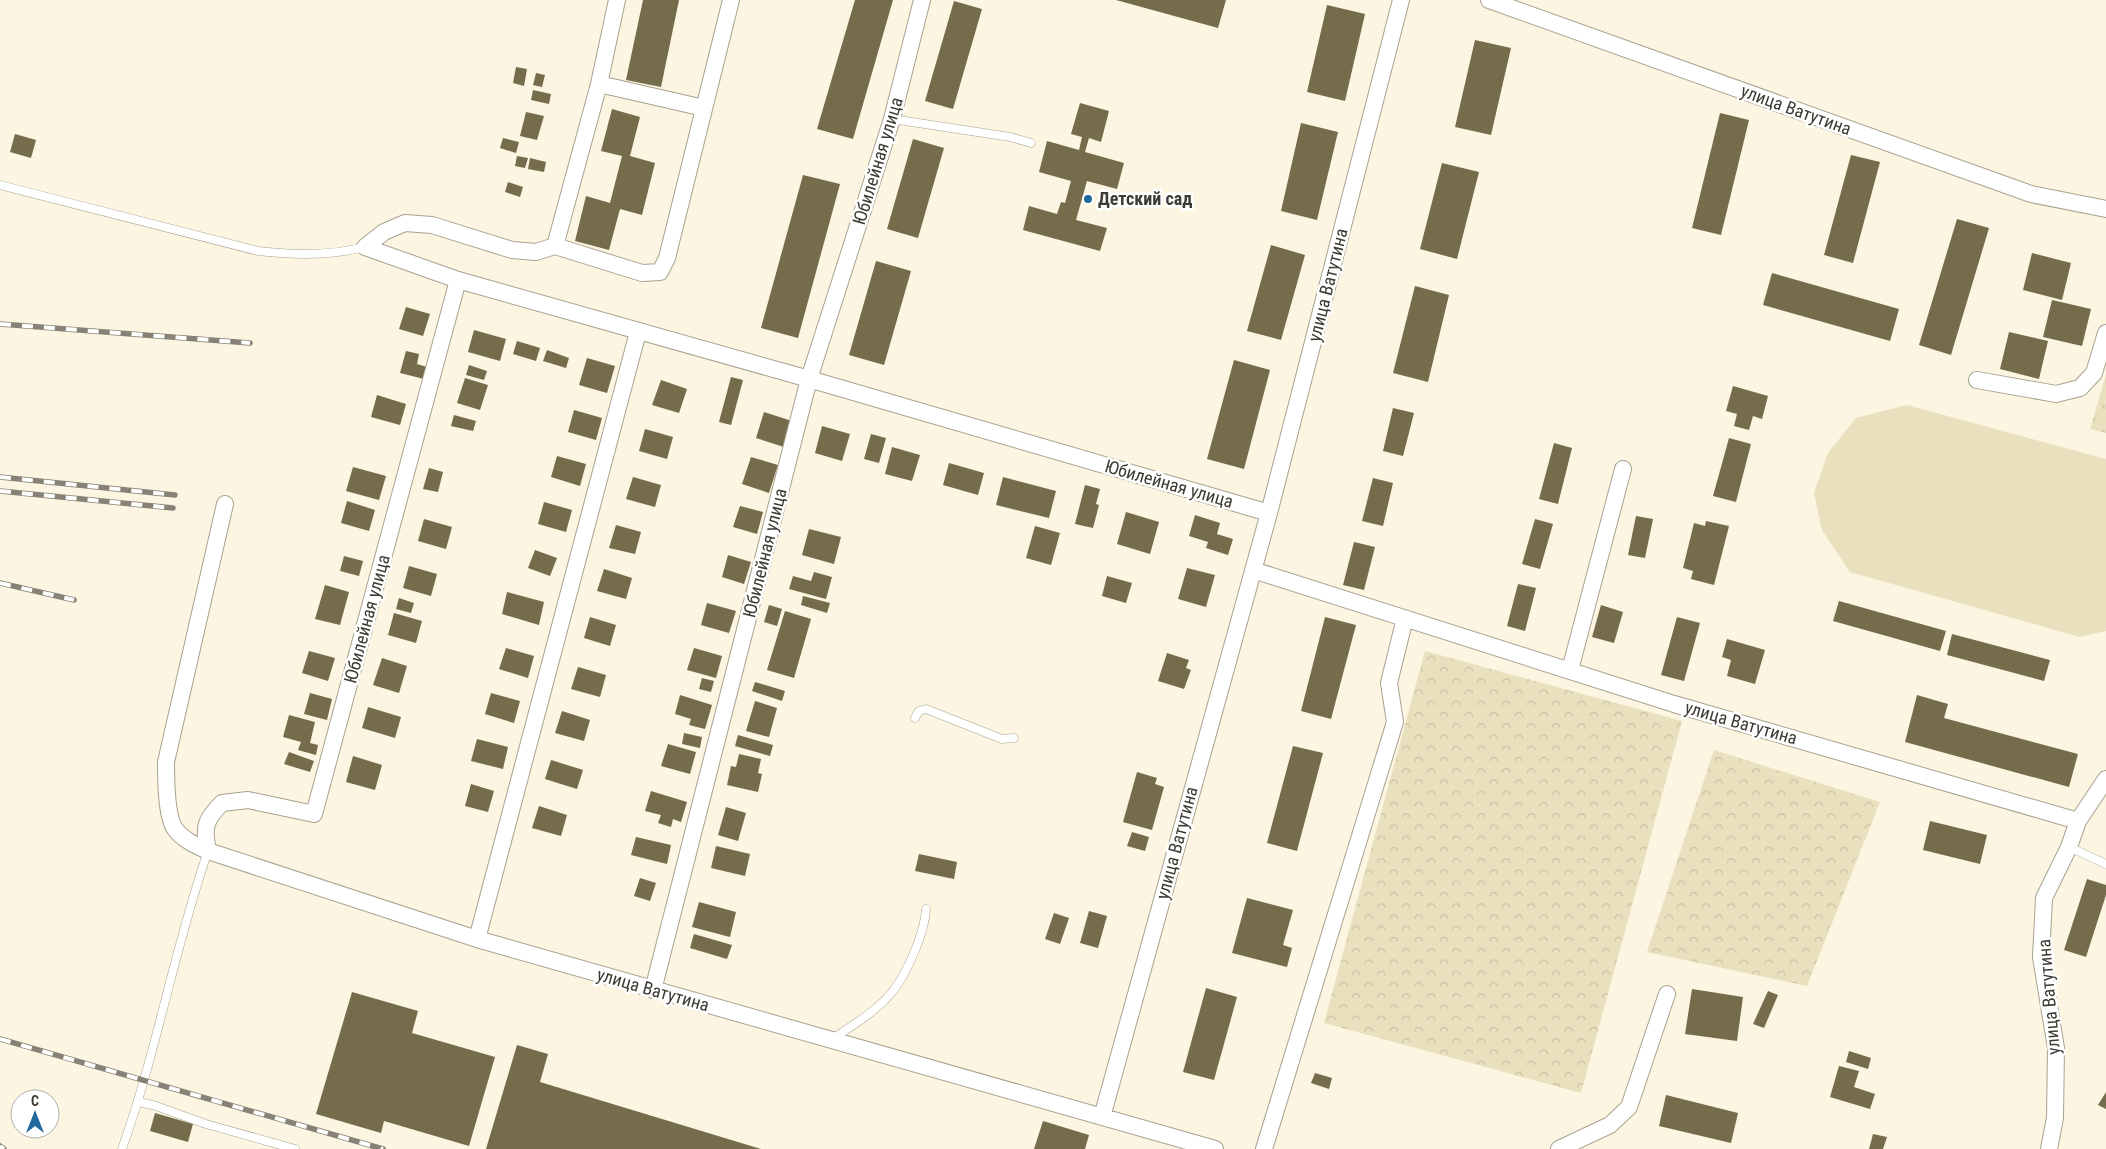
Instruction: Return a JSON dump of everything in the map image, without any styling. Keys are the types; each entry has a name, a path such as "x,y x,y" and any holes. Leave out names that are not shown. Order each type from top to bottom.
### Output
{"street":[{"path":"555,246 599,84 617,0"},
{"path":"366,247 384,232 405,223 432,224 512,250 536,252 555,246 642,273 660,272 668,258 731,0"},
{"name":"Юбилейная улица","path":"653,990 809,378 892,118 922,0"},
{"name":"улица Ватутина","path":"1102,1117 1269,513 1401,0"},
{"name":"улица Ватутина","path":"1490,0 2031,194 2106,209"},
{"path":"599,84 704,108"},
{"name":"Юбилейная улица","path":"366,247 458,280 638,332 809,378 1269,513"},
{"name":"Юбилейная улица","path":"208,851 205,834 208,817 222,803 248,800 314,814 458,280"},
{"path":"477,939 638,332"},
{"path":"1977,380 2056,394 2080,388 2094,373 2106,333"},
{"path":"1570,670 1623,469"},
{"name":"улица Ватутина","path":"225,504 166,762 166,796 174,828 190,842 208,851 477,939 1215,1149"},
{"name":"улица Ватутина","path":"1253,570 1674,704 2078,822"},
{"path":"1264,1149 1396,722 1389,683 1405,618"},
{"name":"улица Ватутина","path":"2049,1149 2055,1118 2056,1048 2042,957 2044,898 2069,847 2078,822 2106,779"},
{"path":"1559,1149 1610,1125 1629,1107 1667,994"}],"lane":[{"path":"892,118 1010,137 1031,143"},
{"path":"0,186 258,251 300,255 340,254 366,247"},
{"path":"915,718 919,711 926,709 1002,739 1014,738"},
{"path":"2069,847 2106,864"},
{"path":"122,1149 138,1102 195,888 208,851"},
{"path":"830,1040 864,1018 893,991 912,957 925,922 926,909"},
{"path":"138,1102 156,1106 206,1124 295,1149"}],"green space":[{"path":"2106,375 2106,433 2090,429"},
{"path":"1907,405 2106,459 2106,631 2080,637 1850,572 1822,530 1814,493 1828,453 1856,418"},
{"path":"1425,651 1682,721 1581,1093 1324,1023"},
{"path":"1714,750 1880,802 1807,986 1647,952"}],"building":[{"path":"643,0 679,0 661,87 626,80"},
{"path":"855,0 893,0 853,139 817,129"},
{"path":"1116,0 1226,0 1218,28"},
{"path":"954,1 982,9 953,109 925,101"},
{"path":"1327,5 1365,14 1345,101 1307,92"},
{"path":"1475,40 1511,48 1491,135 1455,127"},
{"path":"516,67 527,69 524,86 513,83"},
{"path":"536,73 545,75 542,87 533,85"},
{"path":"533,90 551,94 549,104 531,100"},
{"path":"1080,103 1109,111 1101,142 1089,138 1085,152 1124,163 1117,189 1087,181 1076,220 1107,228 1100,251 1023,230 1029,206 1057,214 1061,202 1065,203 1071,181 1039,172 1047,141 1079,150 1082,137 1071,134"},
{"path":"612,109 640,117 630,156 655,163 642,215 620,209 609,250 575,241 586,196 610,203 622,156 601,151"},
{"path":"526,112 544,116 537,140 520,136"},
{"path":"1720,113 1749,120 1721,235 1692,228"},
{"path":"1301,123 1338,132 1317,220 1281,211"},
{"path":"15,134 36,140 31,158 10,152"},
{"path":"503,138 519,142 516,153 500,148"},
{"path":"913,139 944,148 918,238 887,229"},
{"path":"1851,155 1880,162 1853,263 1824,255"},
{"path":"517,156 528,158 525,168 515,166"},
{"path":"530,158 546,162 544,172 528,169"},
{"path":"1442,163 1479,172 1457,259 1420,249"},
{"path":"803,175 840,184 798,338 761,328"},
{"path":"508,182 523,187 520,197 505,192"},
{"path":"1957,219 1989,228 1951,355 1919,345"},
{"path":"1271,245 1305,255 1281,340 1247,331"},
{"path":"2032,253 2071,263 2062,300 2023,290"},
{"path":"876,261 911,271 884,365 849,355"},
{"path":"1772,273 1899,309 1890,341 1763,305"},
{"path":"1415,286 1449,295 1428,382 1393,373"},
{"path":"2052,300 2091,309 2082,346 2043,337"},
{"path":"406,307 430,314 423,336 399,329"},
{"path":"474,330 506,339 500,361 468,352"},
{"path":"2009,332 2048,341 2039,379 2000,369"},
{"path":"517,341 540,348 536,361 513,354"},
{"path":"547,350 569,358 566,368 543,361"},
{"path":"406,351 419,354 417,364 427,367 424,379 400,373"},
{"path":"587,358 615,366 607,393 579,385"},
{"path":"1234,360 1270,370 1244,469 1207,459"},
{"path":"469,365 487,371 484,380 466,375"},
{"path":"731,377 743,380 731,425 719,422"},
{"path":"465,378 488,385 480,410 457,403"},
{"path":"661,380 687,389 679,413 652,405"},
{"path":"1733,386 1768,396 1762,419 1753,416 1749,430 1734,426 1737,414 1726,411"},
{"path":"377,395 406,404 400,425 371,417"},
{"path":"1393,408 1414,413 1403,456 1383,451"},
{"path":"574,410 602,418 596,440 568,432"},
{"path":"764,412 792,421 784,447 756,438"},
{"path":"454,415 476,421 473,431 451,426"},
{"path":"822,426 850,434 842,461 815,453"},
{"path":"645,429 673,437 667,459 639,451"},
{"path":"871,434 886,438 879,463 864,459"},
{"path":"1729,438 1751,444 1736,502 1713,496"},
{"path":"1554,443 1572,448 1558,504 1539,499"},
{"path":"892,447 920,455 912,481 885,474"},
{"path":"557,456 586,464 580,486 551,477"},
{"path":"751,457 778,465 769,493 742,484"},
{"path":"949,463 984,473 978,495 943,485"},
{"path":"353,467 386,476 379,500 346,491"},
{"path":"429,468 443,472 438,492 423,489"},
{"path":"633,477 661,485 655,507 626,499"},
{"path":"1003,477 1056,491 1049,518 996,505"},
{"path":"1373,478 1393,483 1383,526 1362,521"},
{"path":"1085,485 1100,489 1096,504 1099,505 1093,528 1075,524"},
{"path":"347,501 375,510 369,531 341,523"},
{"path":"544,502 572,510 566,532 538,524"},
{"path":"740,506 763,512 757,534 733,527"},
{"path":"1126,512 1159,522 1150,554 1117,544"},
{"path":"1195,515 1220,523 1217,534 1233,539 1228,555 1206,548 1208,542 1189,536"},
{"path":"1636,516 1653,519 1645,558 1628,555"},
{"path":"424,519 452,527 446,549 418,541"},
{"path":"1535,519 1553,524 1540,569 1522,564"},
{"path":"1706,521 1729,526 1714,585 1691,579 1693,571 1683,568 1694,523 1705,526"},
{"path":"616,525 641,532 635,554 609,548"},
{"path":"1035,526 1060,533 1051,565 1026,558"},
{"path":"809,529 841,537 834,564 802,555"},
{"path":"1354,542 1375,547 1364,590 1343,585"},
{"path":"535,550 557,558 550,576 528,568"},
{"path":"728,555 751,562 744,584 722,577"},
{"path":"344,556 363,561 359,576 340,571"},
{"path":"409,566 437,574 431,596 403,588"},
{"path":"1187,568 1215,575 1206,607 1178,599"},
{"path":"604,569 632,578 626,599 597,591"},
{"path":"814,572 832,577 826,599 789,589 793,576 811,581"},
{"path":"1107,576 1132,583 1126,603 1102,596"},
{"path":"1518,584 1536,588 1525,631 1507,626"},
{"path":"325,585 349,592 340,625 315,619"},
{"path":"507,592 544,602 539,625 502,614"},
{"path":"803,596 830,603 827,613 801,605"},
{"path":"399,598 414,603 411,613 396,609"},
{"path":"1839,601 1946,631 1940,651 1833,621"},
{"path":"707,603 736,611 729,633 701,625"},
{"path":"769,605 782,609 777,626 764,622"},
{"path":"1601,605 1623,612 1614,643 1592,637"},
{"path":"785,611 811,619 794,678 767,670"},
{"path":"394,613 422,621 416,643 388,635"},
{"path":"590,617 616,625 610,646 584,638"},
{"path":"1325,617 1356,625 1331,719 1301,711"},
{"path":"1677,617 1700,623 1684,681 1661,675"},
{"path":"1952,634 2050,660 2044,681 1947,655"},
{"path":"1727,639 1765,650 1755,684 1727,676 1731,660 1722,657"},
{"path":"506,648 534,656 528,678 499,669"},
{"path":"694,648 722,656 716,678 687,670"},
{"path":"309,651 335,658 328,681 302,673"},
{"path":"1167,653 1189,660 1186,668 1191,670 1184,689 1158,681"},
{"path":"382,658 407,666 399,693 373,685"},
{"path":"578,667 606,675 600,697 571,689"},
{"path":"702,678 714,681 711,692 699,689"},
{"path":"755,682 785,691 782,701 752,691"},
{"path":"310,693 332,699 327,720 304,714"},
{"path":"491,693 520,701 514,723 485,714"},
{"path":"680,695 712,705 705,729 689,725 691,719 675,714"},
{"path":"1917,695 1948,704 1944,718 2078,754 2069,787 1905,742"},
{"path":"755,701 777,708 769,737 746,731"},
{"path":"368,707 401,717 395,738 362,728"},
{"path":"562,711 590,720 584,741 555,733"},
{"path":"289,715 315,722 310,743 318,745 316,755 298,750 301,742 283,737"},
{"path":"684,733 702,737 700,748 682,744"},
{"path":"738,735 773,745 770,756 735,746"},
{"path":"477,739 508,747 503,769 471,761"},
{"path":"668,744 696,752 690,774 661,766"},
{"path":"1293,746 1323,753 1297,851 1267,843"},
{"path":"289,752 314,761 310,772 284,764"},
{"path":"739,754 761,759 758,773 762,774 758,792 727,785 731,766 736,767"},
{"path":"353,756 382,765 375,790 346,782"},
{"path":"551,760 583,770 577,789 545,779"},
{"path":"1137,772 1157,778 1155,784 1164,787 1152,830 1123,822"},
{"path":"471,784 494,791 488,812 465,806"},
{"path":"651,791 687,802 681,822 673,819 671,827 658,823 661,815 645,811"},
{"path":"539,806 567,815 561,836 532,828"},
{"path":"726,807 746,813 738,841 718,835"},
{"path":"1930,821 1987,835 1980,864 1923,850"},
{"path":"1132,832 1149,837 1145,851 1127,846"},
{"path":"636,837 671,845 667,864 631,855"},
{"path":"716,846 750,854 745,876 711,868"},
{"path":"919,854 957,862 954,879 915,871"},
{"path":"640,878 656,883 650,901 634,896"},
{"path":"2087,879 2106,885 2106,895 2086,957 2064,950"},
{"path":"1247,898 1293,910 1283,945 1292,948 1287,967 1232,953"},
{"path":"699,902 736,912 730,937 692,927"},
{"path":"1089,911 1107,916 1098,948 1080,943"},
{"path":"1054,913 1069,918 1060,944 1045,939"},
{"path":"694,934 732,945 727,959 690,948"},
{"path":"1206,988 1237,997 1214,1080 1183,1072"},
{"path":"1692,989 1743,997 1737,1041 1685,1034"},
{"path":"1768,991 1778,995 1764,1028 1753,1024"},
{"path":"352,992 418,1011 412,1033 495,1057 469,1146 384,1121 381,1133 316,1114"},
{"path":"517,1045 548,1054 540,1082 761,1149 486,1149"},
{"path":"1849,1051 1871,1058 1868,1069 1846,1062"},
{"path":"1839,1066 1859,1071 1854,1087 1875,1094 1870,1109 1830,1097"},
{"path":"1315,1073 1332,1078 1329,1089 1311,1083"},
{"path":"2106,1092 2106,1109 2098,1105"},
{"path":"1666,1095 1738,1113 1731,1143 1659,1126"},
{"path":"155,1113 193,1124 188,1142 150,1131"},
{"path":"1043,1121 1089,1135 1085,1149 1034,1149"},
{"path":"1873,1134 1887,1137 1883,1149 1869,1149"}],"railway":[{"path":"0,324 250,343"},
{"path":"0,477 175,495"},
{"path":"0,491 173,508"},
{"path":"0,583 74,600"},
{"path":"0,1039 383,1149"},
{"path":"0,1146 4,1149"}],"place":[{"name":"Детский сад","path":"1088,199"}]}
